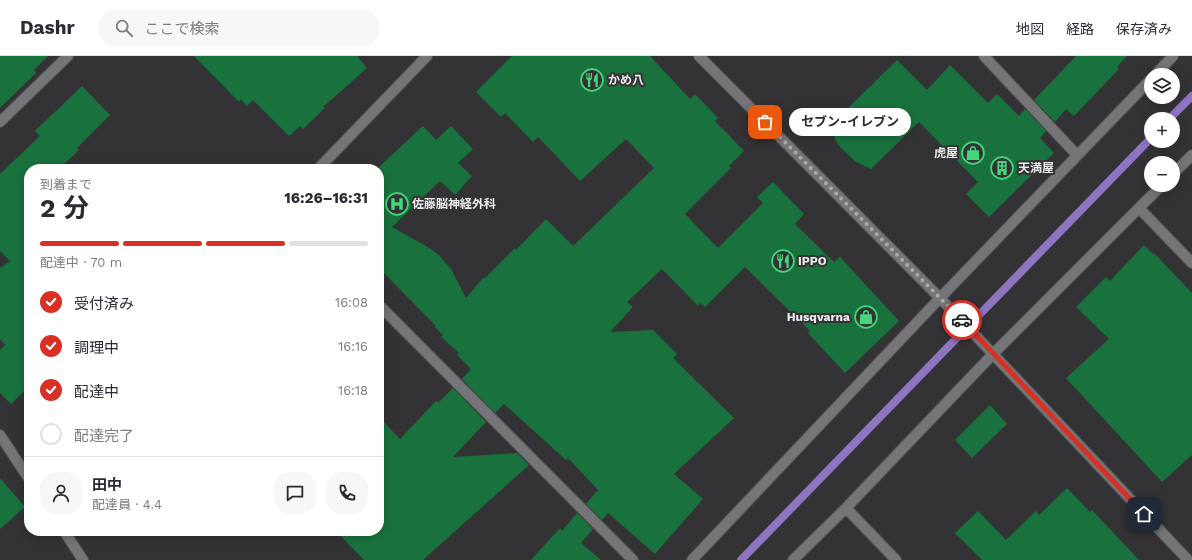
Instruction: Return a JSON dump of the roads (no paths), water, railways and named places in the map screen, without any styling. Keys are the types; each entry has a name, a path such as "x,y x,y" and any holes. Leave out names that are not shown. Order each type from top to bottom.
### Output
{"street":[{"path":"0,122 68,56"},
{"path":"699,56 951,308 1188,560"},
{"path":"984,56 1077,154"},
{"path":"1162,68 1173,56"},
{"path":"323,164 421,58"},
{"path":"692,560 1077,154 1144,86"},
{"path":"1180,167 1192,155"},
{"path":"793,560 846,508 993,354 1155,192"},
{"path":"1139,208 1192,264"},
{"path":"384,310 633,560"},
{"path":"0,435 24,471"},
{"path":"846,508 896,560"},
{"path":"67,536 83,560"}],"waterway":[{"path":"1176,112 1192,96"},
{"path":"741,560 1144,145"}],"place":[{"name":"かめ八","path":"592,80"},
{"name":"セブン-イレブン","path":"765,122"},
{"name":"虎屋","path":"973,153"},
{"name":"天満屋","path":"1002,168"},
{"name":"佐藤脳神経外科","path":"397,204"},
{"name":"IPPO","path":"783,261"},
{"name":"Husqvarna","path":"866,317"}]}
